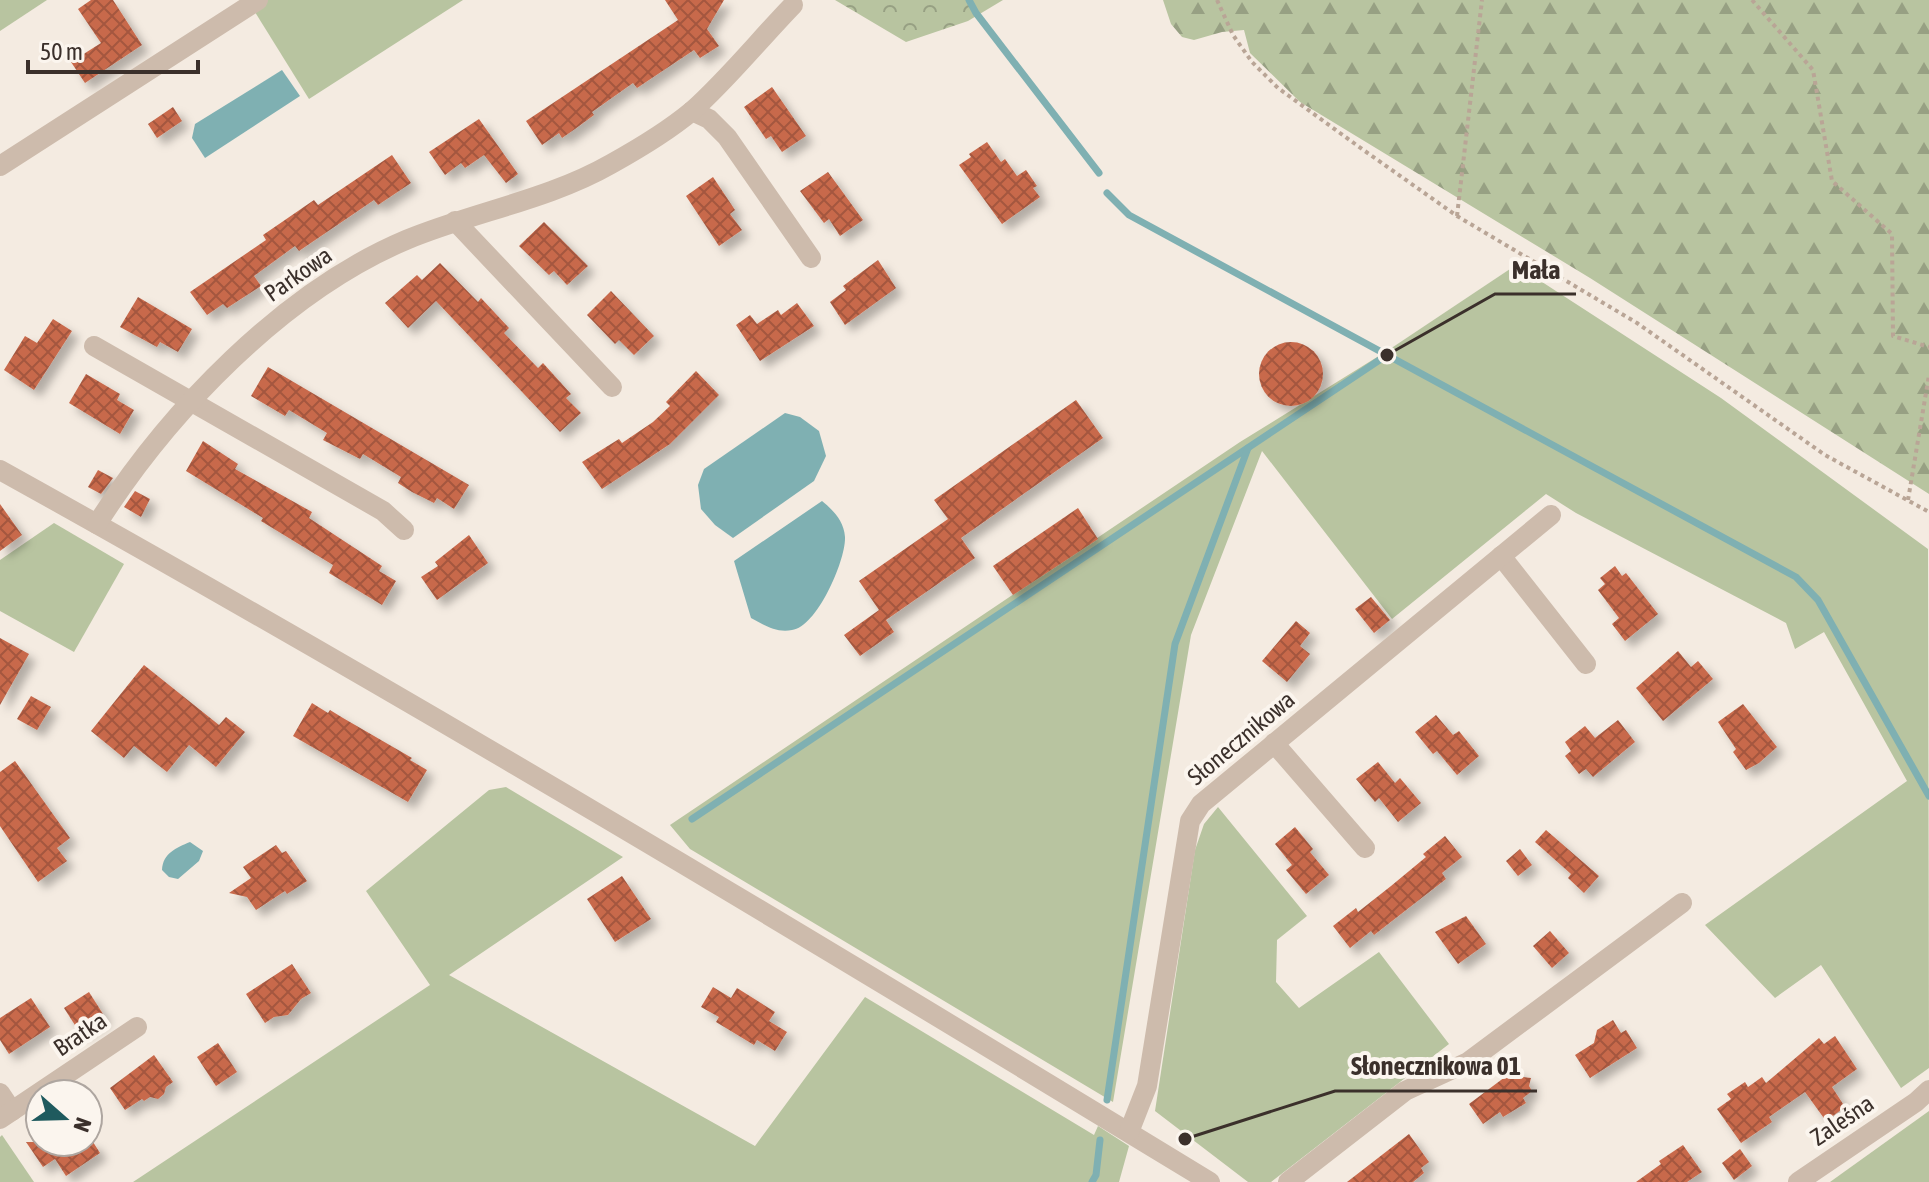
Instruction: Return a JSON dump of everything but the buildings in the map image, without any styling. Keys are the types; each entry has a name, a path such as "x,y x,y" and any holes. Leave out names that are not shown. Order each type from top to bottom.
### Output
{"street":[{"path":"0,166 258,0"},
{"name":"Parkowa","path":"97,524 140,460 192,400 270,326 334,277 406,240 584,178 649,141 692,111 793,5"},
{"path":"692,111 709,119 727,137 811,258"},
{"path":"455,221 612,387"},
{"path":"94,346 383,511 404,530"},
{"path":"0,470 499,755 1210,1182"},
{"name":"Słonecznikowa","path":"1129,1132 1147,1086 1190,821 1209,796 1551,515"},
{"path":"1501,556 1586,664"},
{"path":"1274,743 1365,848"},
{"path":"1288,1182 1405,1091 1468,1062 1682,903"},
{"name":"Bratka","path":"0,1093 6,1115 137,1027"},
{"name":"Zaleśna","path":"1798,1182 1923,1096"}],"path":[{"path":"1217,0 1233,35 1252,62 1278,88 1457,216 1637,323 1825,455 1929,512"},
{"path":"1457,216 1482,0"},
{"path":"1752,0 1813,70 1832,181 1892,234 1893,336 1929,347"},
{"path":"1908,500 1929,375"}],"green space":[{"path":"0,0 47,0 0,31"},
{"path":"267,0 463,0 309,99 253,9"},
{"path":"835,0 1003,0 968,21 906,42"},
{"path":"1163,0 1929,0 1929,494 1590,278 1300,102 1250,53 1244,30 1194,40 1182,37 1171,24"},
{"path":"1516,265 1721,398 1928,549 1929,1068 1901,1088 1821,965 1775,998 1705,925 1907,781 1824,632 1795,649 1786,623 1576,513 1546,494 1392,619 1262,451 1191,635 1113,1102 690,849 670,825 1240,442 1390,349"},
{"path":"54,523 124,564 74,652 0,611 0,560"},
{"path":"506,787 623,857 449,975 755,1146 865,997 1094,1135 1098,1126 1129,1146 1119,1182 133,1182 430,985 366,891 489,790"},
{"path":"1218,807 1307,916 1277,940 1276,982 1299,1008 1379,952 1449,1044 1271,1182 1248,1182 1155,1111 1195,850 1204,824"},
{"path":"1929,1111 1929,1182 1830,1182"},
{"path":"2,1135 34,1182 0,1182"}],"water":[{"path":"282,70 300,96 205,158 192,138 195,124"},
{"path":"785,413 800,417 819,431 826,456 814,481 733,538 715,525 701,509 698,485 704,469"},
{"path":"822,501 837,516 844,531 844,547 835,576 820,605 801,626 786,631 765,626 751,618 734,561"},
{"path":"190,842 203,851 199,861 178,879 169,877 162,870 165,859 175,849"}],"waterway":[{"path":"969,0 1099,173"},
{"path":"1107,193 1129,215 1796,577 1818,600 1929,796"},
{"path":"692,819 1387,355"},
{"path":"1107,1100 1175,644 1248,448"},
{"path":"1092,1182 1096,1175 1100,1140"}],"place":[{"name":"Mała","path":"1387,355"},
{"name":"Słonecznikowa 01","path":"1185,1139"}]}
